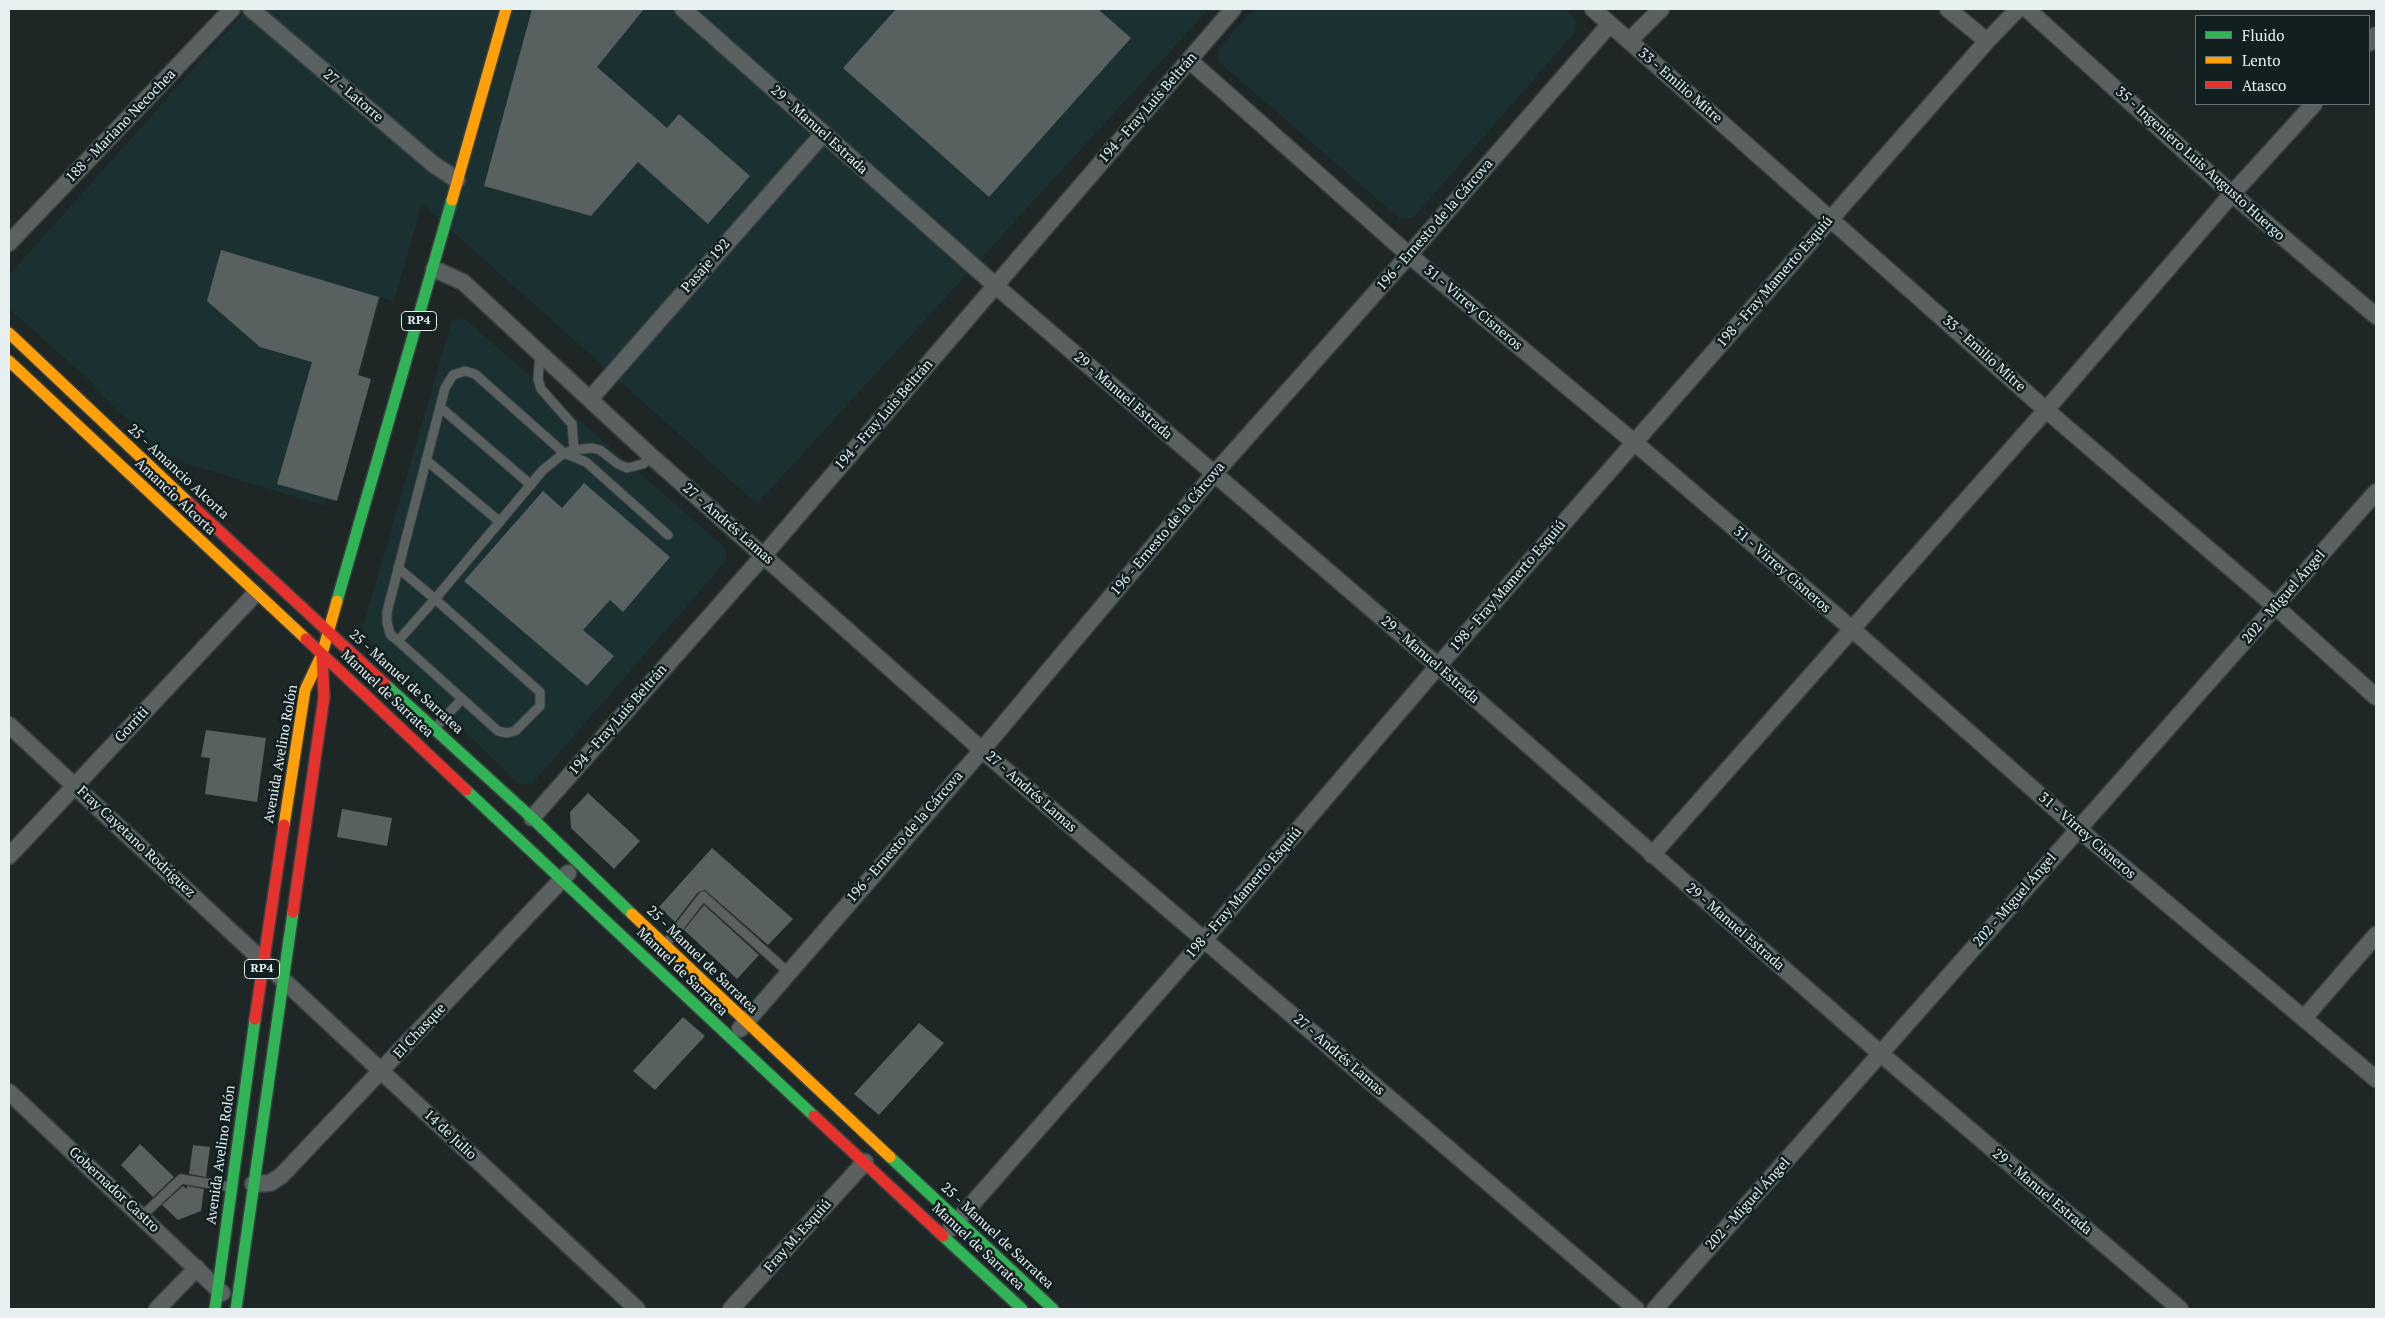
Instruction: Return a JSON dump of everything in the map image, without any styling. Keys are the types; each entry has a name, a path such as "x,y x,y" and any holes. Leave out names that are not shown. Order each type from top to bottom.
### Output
{"main road":[{"name":"RP4","path":"238,1308 253,1184 324,697 322,654 434,269 457,180 506,9"},
{"name":"25 - Amancio Alcorta","path":"9,333 329,632"},
{"name":"Amancio Alcorta","path":"9,361 322,654"},
{"name":"25 - Manuel de Sarratea","path":"329,632 532,818 745,1022 1053,1309"},
{"name":"Manuel de Sarratea","path":"322,654 731,1039 1022,1309"},
{"name":"Avenida Avelino Rolón","path":"215,1309 263,961 304,690 322,654"}],"street":[{"name":"188 - Mariano Necochea","path":"9,243 232,9"},
{"name":"27 - Latorre","path":"251,9 433,164 457,180"},
{"name":"29 - Manuel Estrada","path":"683,9 996,286 1438,666 1881,1054 2180,1309"},
{"name":"194 - Fray Luis Beltrán","path":"532,818 764,555 1233,9"},
{"name":"33 - Emilio Mitre","path":"1593,9 2046,410 2276,607 2376,697"},
{"path":"1629,41 1661,9"},
{"path":"1948,9 1987,41"},
{"name":"198 - Fray Mamerto Esquiú","path":"944,1236 1204,940 1438,666 1634,442 1987,41 2018,9"},
{"name":"35 - Ingeniero Luis Augusto Huergo","path":"2027,9 2232,194 2376,316"},
{"name":"196 - Ernesto de la Cárcova","path":"731,1039 982,750 1214,474 1409,255 1610,24"},
{"name":"31 - Virrey Cisneros","path":"1189,60 1409,255 1634,442 1852,629 2077,828 2376,1078"},
{"path":"1652,855 2046,410 2232,194 2313,105"},
{"name":"Pasaje 192","path":"590,399 823,134"},
{"name":"27 - Andrés Lamas","path":"434,269 463,282 651,456 982,750 1636,1309"},
{"name":"202 - Miguel Ángel","path":"1655,1309 1881,1054 2077,828 2276,607 2376,492"},
{"name":"Gorriti","path":"9,856 256,594"},
{"name":"Fray Cayetano Rodríguez","path":"9,725 76,785 263,961"},
{"name":"El Chasque","path":"253,1184 270,1183 281,1176 578,862"},
{"path":"2304,1018 2376,936"},
{"name":"14 de Julio","path":"263,961 637,1309"},
{"name":"Gobernador Castro","path":"9,1092 238,1308"},
{"name":"Fray M. Esquiú","path":"731,1309 865,1162"},
{"path":"157,1309 197,1268"}],"lane":[{"path":"540,353 538,379 541,389 572,424 574,450"},
{"path":"398,568 540,692 542,698 540,706 515,731 506,733 498,731 461,700 390,634 387,622 398,568 445,388 453,375 465,371 475,374 564,453 586,462 668,535"},
{"path":"440,407 531,485"},
{"path":"398,641 543,470 564,453 592,448 600,450 618,464 627,468 643,464 651,456"},
{"path":"426,460 500,522"},
{"path":"435,728 461,700"},
{"path":"665,945 703,896 788,972"},
{"path":"142,1216 181,1179 232,1187"}],"shaded area":[{"path":"247,9 1209,9 757,504 422,204 394,301 381,298 325,506 184,463 173,455 169,459 92,386 94,384 9,309 9,275"},
{"path":"1254,9 1565,9 1575,18 1576,31 1413,218 1400,219 1219,62 1218,49"},
{"path":"465,319 726,549 726,561 531,785 519,784 365,636 363,627 452,320"}],"building":[{"path":"532,9 644,9 597,67 667,128 679,114 750,176 708,224 638,162 591,216 484,186"},
{"path":"896,9 1098,9 1131,38 989,197 843,68"},
{"path":"221,250 379,297 358,375 371,379 337,501 277,484 312,362 260,347 207,301"},
{"path":"584,483 670,557 623,612 610,600 583,630 614,656 587,686 464,581 543,491 562,508"},
{"path":"206,730 266,738 257,802 205,794 210,758 201,757"},
{"path":"588,793 640,841 614,869 571,828 570,812"},
{"path":"342,809 392,818 387,846 337,837"},
{"path":"712,848 793,919 768,945 705,890 698,892 675,922 659,907"},
{"path":"704,905 759,955 737,979 684,930"},
{"path":"683,1017 705,1036 655,1090 633,1071"},
{"path":"919,1023 944,1043 879,1115 854,1094"},
{"path":"140,1144 174,1177 153,1197 121,1165"},
{"path":"193,1145 210,1147 206,1177 189,1174"},
{"path":"183,1186 187,1189 187,1186 204,1189 201,1211 178,1220 162,1205"}],"traffic: fast":[{"path":"337,601 452,200"},
{"path":"385,684 532,818 632,914"},
{"path":"466,790 814,1116"},
{"path":"236,1309 293,912"},
{"path":"215,1309 255,1019"},
{"path":"890,1157 1053,1309"},
{"path":"943,1236 1022,1309"}],"traffic: slow":[{"path":"452,200 506,9"},
{"path":"9,333 189,503"},
{"path":"9,361 306,639"},
{"path":"284,825 305,690 322,654 337,601"},
{"path":"632,914 890,1157"}],"traffic: jam":[{"path":"189,503 385,684"},
{"path":"306,639 466,790"},
{"path":"293,912 324,697 322,655"},
{"path":"255,1019 284,825"},
{"path":"814,1116 943,1236"}]}
